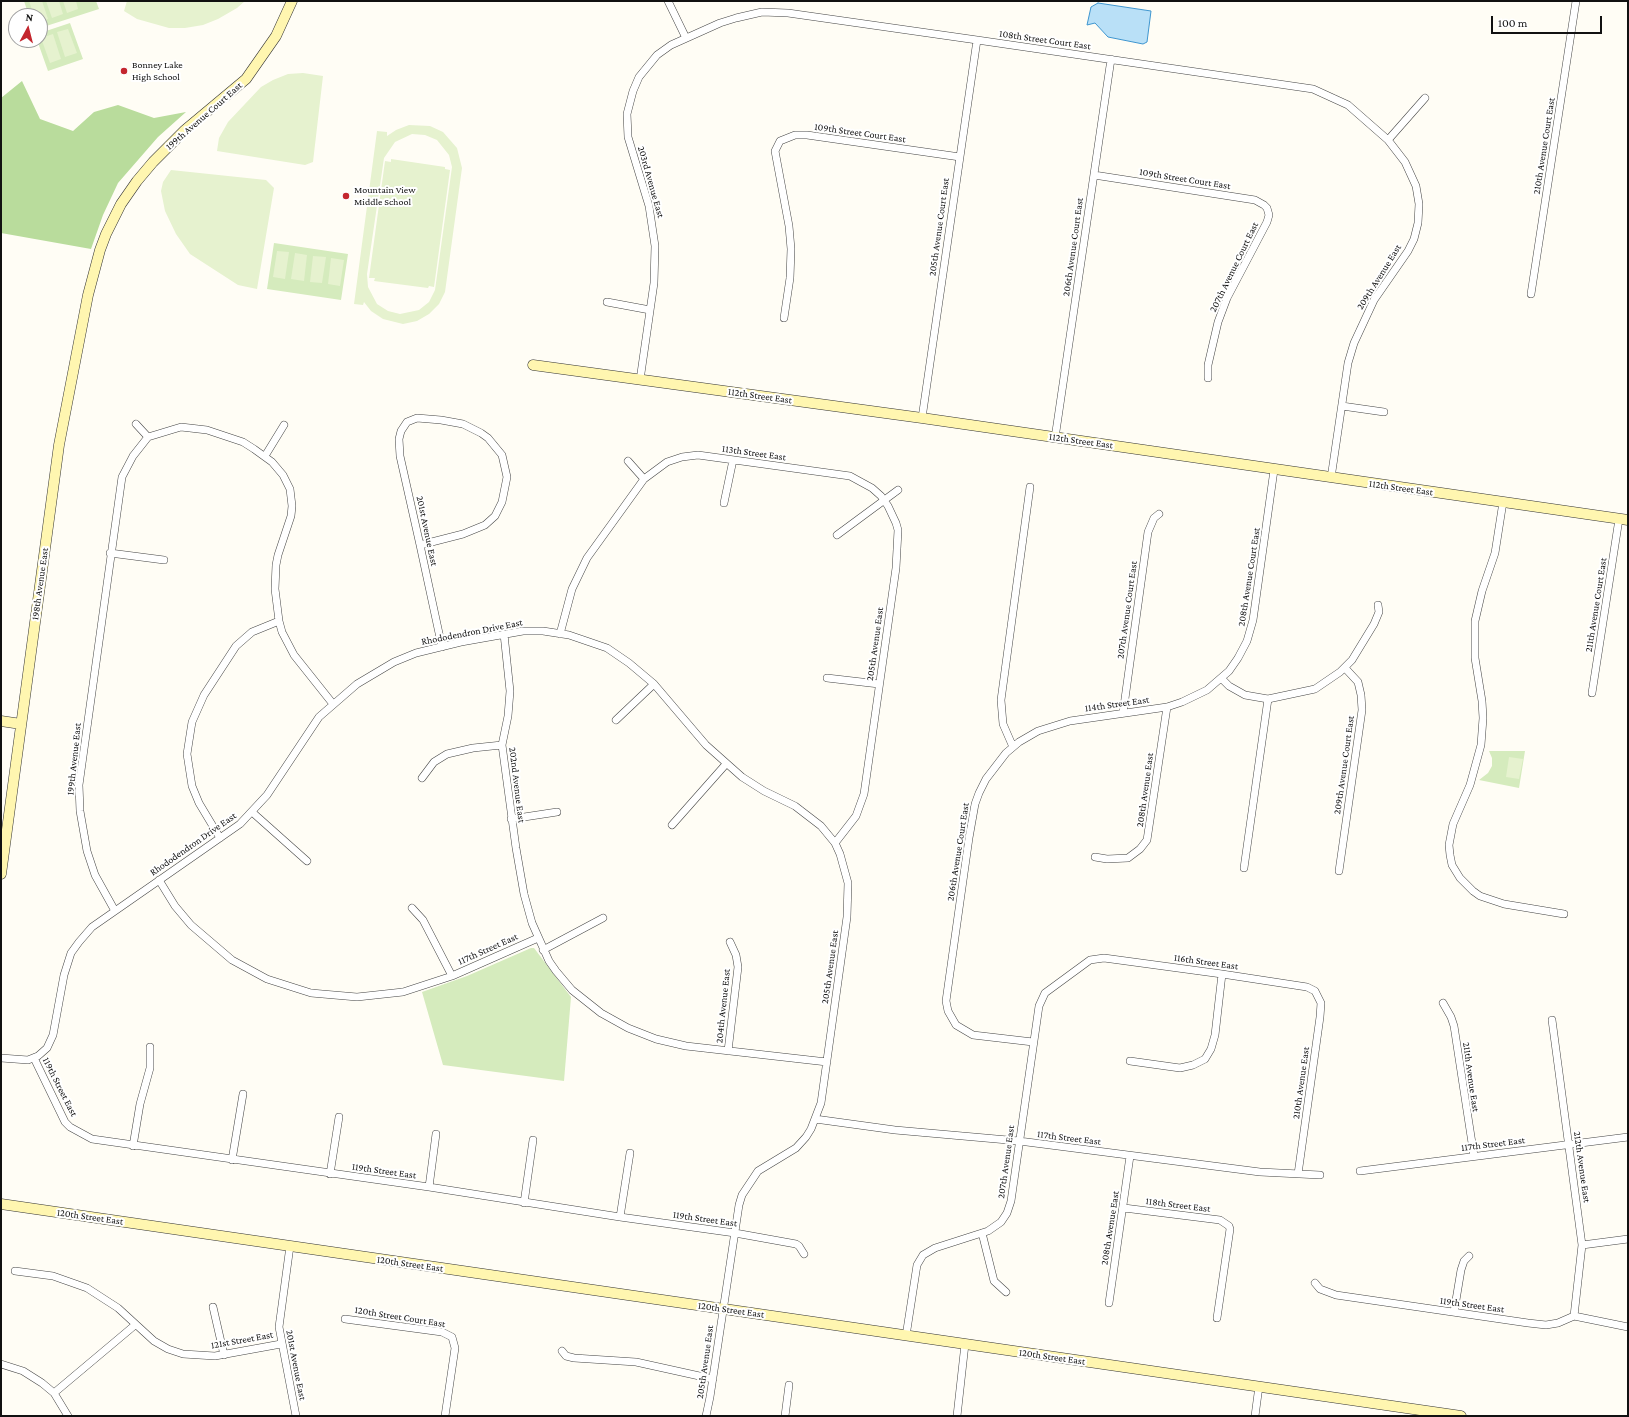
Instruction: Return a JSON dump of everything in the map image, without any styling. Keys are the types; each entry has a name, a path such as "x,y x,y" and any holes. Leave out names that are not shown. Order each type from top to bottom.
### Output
{"street":[{"name":"199th Avenue Court East","path":"88,295 106,234 122,204 137,181 153,162 185,130 246,79 276,36 292,1"},
{"path":"668,1 686,38"},
{"name":"210th Avenue Court East","path":"1531,294 1576,1"},
{"name":"108th Street Court East","path":"686,38 736,18 772,12 1111,59 1313,89 1348,105 1388,140"},
{"name":"203rd Avenue East","path":"640,380 650,310 655,246 653,225 642,178 628,137 627,114 632,91 647,66 671,45 686,38"},
{"name":"205th Avenue Court East","path":"922,418 977,40"},
{"name":"206th Avenue Court East","path":"1055,438 1111,59"},
{"path":"1388,140 1425,98"},
{"name":"109th Street Court East","path":"784,318 790,278 791,249 789,226 775,151 777,145 783,140 795,135 807,135 960,157"},
{"name":"209th Avenue East","path":"1331,478 1348,363 1354,343 1374,300 1408,251 1414,239 1418,223 1419,204 1416,186 1405,162 1388,140"},
{"name":"109th Street Court East","path":"1094,175 1255,200 1264,205 1268,211"},
{"name":"207th Avenue Court East","path":"1208,378 1210,357 1218,322 1227,298 1267,222 1268,211"},
{"name":"198th Avenue East","path":"1,874 59,445 88,295"},
{"path":"607,302 650,310"},
{"name":"112th Street East","path":"533,365 922,418 1624,520"},
{"path":"1342,406 1384,412"},
{"name":"201st Avenue East","path":"420,545 473,531 489,522 495,516 502,502 506,485 506,470 502,455 494,444 473,428 463,424 430,418 417,418 408,422 400,435 399,450 442,646"},
{"path":"136,424 148,437 171,429 193,427 221,434 243,442 265,456 283,475 292,497 291,516 276,565 275,589 279,621 282,632 294,655 333,704"},
{"path":"265,456 284,425"},
{"name":"199th Avenue East","path":"115,911 95,875 87,851 82,829 79,795 110,553 122,477 133,456 148,437"},
{"name":"113th Street East","path":"644,479 660,466 682,457 698,455 850,476 872,488 883,500"},
{"path":"724,503 733,460"},
{"path":"560,634 572,589 587,558 644,479 628,461"},
{"name":"208th Avenue Court East","path":"1222,679 1238,658 1247,641 1253,620 1274,470"},
{"path":"1013,747 1003,724 1000,700 1030,487"},
{"path":"837,535 898,490"},
{"name":"205th Avenue East","path":"706,1416 736,1233 739,1205 753,1178 768,1164 796,1148 806,1137 821,1103 848,903 848,883 844,865 835,843 856,816 864,794 896,568 898,530 893,515 883,500"},
{"path":"1503,502 1496,553 1482,591 1475,621 1475,658 1482,701 1482,733 1478,761 1450,835 1450,856 1455,871 1473,891 1488,899 1510,906 1564,914"},
{"name":"207th Avenue Court East","path":"1123,713 1148,532 1154,518 1159,514"},
{"name":"211th Avenue Court East","path":"1592,694 1624,520"},
{"path":"110,553 164,560"},
{"path":"1222,679 1229,686 1245,695 1268,699 1315,689 1345,668 1374,624 1379,612 1378,605"},
{"path":"220,838 199,804 192,786 188,759 192,722 204,695 241,641 252,632 279,621"},
{"name":"Rhododendron Drive East","path":"115,911 240,824 267,795 313,725 333,704 357,684 375,672 406,657 442,646 523,631 560,634 579,638 607,648 629,663 654,684 706,745 726,764 755,786 795,806 813,819 835,843"},
{"name":"202nd Avenue East","path":"504,634 510,691 508,716 502,745 511,819 524,894 538,938"},
{"name":"209th Avenue Court East","path":"1339,870 1362,710 1358,682 1345,668"},
{"path":"827,678 879,684"},
{"name":"114th Street East","path":"1013,747 1038,731 1052,725 1167,707 1196,696 1222,679"},
{"path":"616,720 654,684"},
{"path":"1244,868 1268,699"},
{"name":"208th Avenue East","path":"1095,857 1107,859 1128,858 1140,850 1147,840 1167,707"},
{"path":"1,721 21,724"},
{"path":"422,778 434,762 447,754 473,748 502,745"},
{"name":"206th Avenue Court East","path":"1013,747 998,762 986,780 975,804 946,1001 951,1018 960,1028 973,1035 1033,1042"},
{"path":"672,825 726,764"},
{"path":"252,812 308,861"},
{"path":"511,819 557,812"},
{"name":"117th Street East","path":"159,880 175,906 191,925 214,946 253,972 290,987 333,996 374,997 422,987 452,976 538,938"},
{"path":"412,908 423,920 452,976"},
{"path":"34,1058 47,1048 53,1035 61,986 71,953 92,927 115,911"},
{"path":"543,950 603,918"},
{"path":"538,938 543,950 556,971 572,990 591,1006 614,1021 642,1034 671,1043 827,1062"},
{"name":"204th Avenue East","path":"728,1051 738,967 736,955 730,942"},
{"name":"116th Street East","path":"1090,960 1104,958 1222,974 1307,987 1318,994"},
{"name":"207th Avenue East","path":"906,1336 915,1279 920,1259 927,1252 935,1248 982,1233 997,1226 1007,1213 1011,1201 1039,1006 1045,994 1090,960"},
{"path":"1130,1061 1180,1068 1193,1065 1205,1059 1211,1049 1215,1035 1222,974"},
{"name":"210th Avenue East","path":"1298,1174 1320,1017 1321,1003 1318,994"},
{"name":"211th Avenue East","path":"1443,1003 1454,1026 1474,1156"},
{"name":"212th Avenue East","path":"1552,1020 1582,1245 1574,1316"},
{"path":"133,1146 140,1104 150,1068 150,1047"},
{"name":"119th Street East","path":"1,1058 22,1060 34,1058 61,1116 70,1128 92,1139 429,1188 620,1218 736,1233 796,1244 804,1254"},
{"path":"232,1160 243,1094"},
{"path":"330,1174 339,1117"},
{"name":"117th Street East","path":"815,1119 895,1130 1019,1141 1260,1172 1320,1175"},
{"path":"429,1188 436,1134"},
{"name":"117th Street East","path":"1360,1171 1628,1137"},
{"path":"524,1203 533,1140"},
{"path":"620,1218 630,1153"},
{"name":"208th Avenue East","path":"1109,1303 1124,1208 1130,1156"},
{"name":"120th Street East","path":"1,1204 1259,1386 1419,1413 1461,1416"},
{"name":"118th Street East","path":"1124,1208 1220,1220 1229,1226 1230,1229 1217,1318"},
{"path":"982,1233 994,1281 1006,1292"},
{"path":"1582,1245 1628,1239"},
{"name":"201st Avenue East","path":"290,1246 280,1305 279,1326 280,1344 296,1416"},
{"path":"1454,1312 1461,1270 1464,1261 1469,1256"},
{"name":"121st Street East","path":"15,1271 53,1276 87,1288 118,1308 154,1341 176,1352 199,1356 224,1355 280,1344"},
{"name":"119th Street East","path":"1315,1283 1320,1290 1336,1295 1546,1325 1566,1321 1574,1316"},
{"path":"213,1306 224,1355"},
{"path":"1574,1316 1628,1327"},
{"name":"120th Street Court East","path":"345,1319 442,1332 452,1337 455,1348 445,1416"},
{"path":"54,1393 135,1325"},
{"path":"957,1416 965,1344"},
{"path":"562,1351 566,1356 574,1358 636,1362 713,1379"},
{"path":"1,1364 30,1374 54,1393 68,1416"},
{"path":"785,1416 789,1386"},
{"path":"1255,1416 1259,1386"}],"green space":[{"path":"24,1 96,1 99,9 48,25 48,8 26,8"},
{"path":"29,1 42,1 44,8 31,8"},
{"path":"46,1 59,1 63,14 52,18"},
{"path":"63,1 76,1 78,9 67,13"},
{"path":"127,1 245,1 237,8 218,19 203,25 185,28 169,28 137,19 124,11"},
{"path":"70,23 83,59 48,71 40,48 48,48 48,30"},
{"path":"68,29 77,53 65,57 57,32"},
{"path":"53,34 61,59 50,63 45,48 48,48 48,36"},
{"path":"303,73 323,76 313,162 305,165 217,151 219,138 228,122 261,87 288,74"},
{"path":"22,81 40,119 73,131 94,112 118,105 154,118 186,112 158,137 118,183 103,215 91,249 1,233 1,98"},
{"path":"409,125 430,126 443,132 457,148 462,168 445,292 439,304 429,314 417,321 403,324 383,319 371,311 364,302 363,305 354,304 377,131 387,132 387,136 396,130","holes":["412,134 425,135 437,140 449,155 452,167 435,290 429,302 419,310 400,314 388,311 377,304 368,287 367,274 384,158 395,142"]},
{"path":"391,159 445,167 445,169 450,170 434,287 429,286 428,288 374,281 375,278 369,278 385,161 391,162"},
{"path":"171,170 266,180 274,188 257,289 238,285 190,254 176,234 165,211 161,191 163,182"},
{"path":"274,243 348,254 341,300 267,289"},
{"path":"277,251 289,252 285,279 273,277"},
{"path":"295,253 307,255 304,281 291,279"},
{"path":"313,256 326,257 322,283 310,282"},
{"path":"331,258 344,260 340,286 328,284"},
{"path":"1489,751 1525,751 1519,788 1479,780 1488,773 1492,766 1492,758"},
{"path":"1509,757 1523,759 1519,779 1506,777"},
{"path":"534,948 571,997 564,1081 443,1065 422,992 467,976"}],"water":[{"path":"1098,3 1151,11 1147,42 1143,44 1108,37 1095,23 1087,25 1091,7"}],"place":[{"name":"Bonney Lake High School","path":"124,71"},
{"name":"Mountain View Middle School","path":"346,196"}]}
